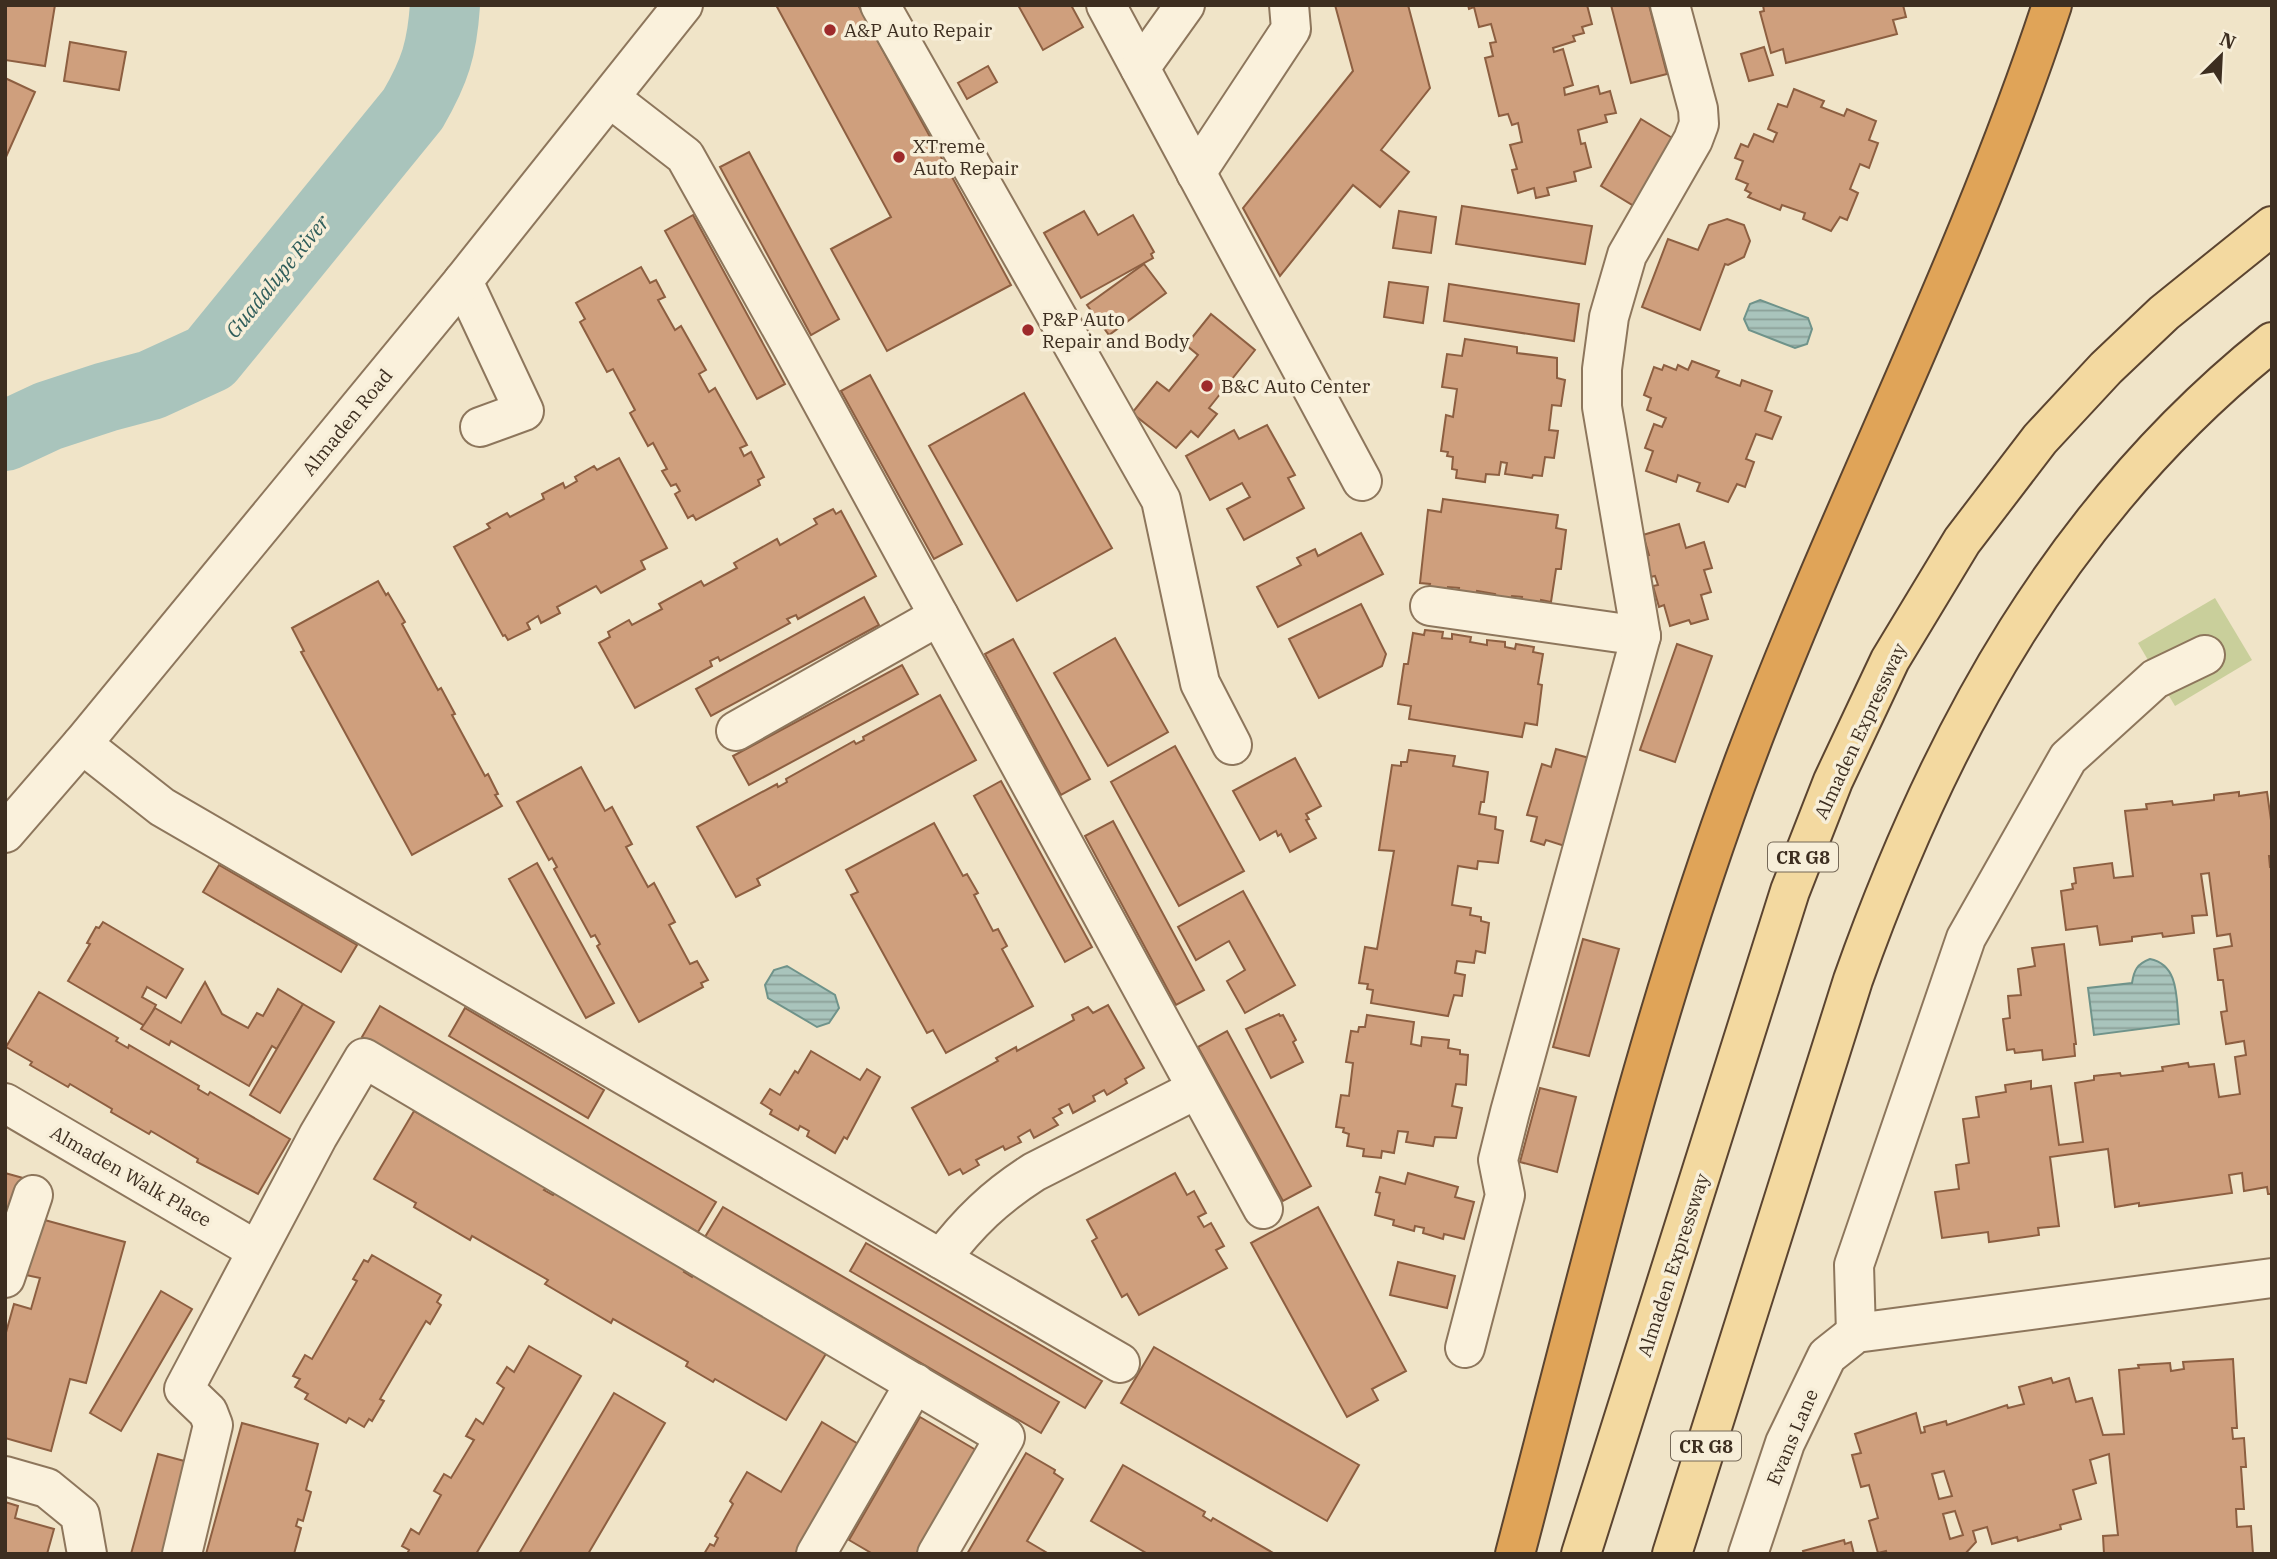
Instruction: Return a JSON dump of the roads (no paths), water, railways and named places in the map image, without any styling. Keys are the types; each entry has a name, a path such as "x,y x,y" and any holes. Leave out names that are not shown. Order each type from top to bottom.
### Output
{"highway":[{"path":"1515,1554 1642,1074 1709,859 1794,639 1990,180 2052,5"}],"main road":[{"name":"Almaden Expressway","path":"1581,1554 1790,891 1833,781 1890,660 1962,541 2040,439 2106,368 2164,313 2272,226"},
{"name":"CR G8","path":"1672,1554 1853,980 1908,837 1948,752 2039,595 2095,518 2154,449 2239,368 2272,342"}],"street":[{"name":"Almaden Road","path":"5,833 82,744 463,281 683,5"},
{"path":"880,5 1161,500 1200,683 1232,745"},
{"path":"1106,5 1362,481"},
{"path":"1140,68 1185,5"},
{"path":"1196,173 1291,29 1289,5"},
{"path":"1465,1348 1505,1195 1498,1160 1641,636 1602,407 1602,369 1609,317 1627,255 1693,140 1699,124 1698,109 1670,5"},
{"path":"610,98 685,156 1263,1209"},
{"path":"463,281 524,411 480,427"},
{"path":"1430,606 1641,636"},
{"path":"736,731 939,616"},
{"path":"2205,655 2155,679 2068,758 1966,939 1854,1265 1856,1334 2272,1278"},
{"path":"82,744 162,807 1120,1363"},
{"path":"182,1554 213,1425 208,1412 184,1389 256,1250 364,1058 1005,1437 937,1554"},
{"path":"941,1259 974,1217 1014,1185 1034,1172 1198,1089"},
{"name":"Almaden Walk Place","path":"5,1103 256,1250"},
{"path":"5,1278 33,1195"},
{"name":"Evans Lane","path":"1748,1554 1785,1443 1827,1356 1856,1334"},
{"path":"816,1554 915,1384"},
{"path":"5,1476 47,1488 80,1515 87,1554"}],"water":[{"path":"1760,300 1808,318 1812,329 1807,344 1795,348 1749,330 1744,319 1750,304"},
{"path":"2150,959 2167,968 2172,976 2179,1024 2094,1035 2088,988 2132,983 2137,968"},
{"path":"787,966 835,995 839,1008 829,1023 817,1027 768,998 765,985 774,970"}],"waterway":[{"name":"Guadalupe River","path":"5,436 48,416 151,385 210,358 413,109 436,59 445,5"}],"place":[{"name":"A&P Auto Repair","path":"830,30"},
{"name":"XTreme Auto Repair","path":"899,157"},
{"name":"P&P Auto Repair and Body","path":"1028,330"},
{"name":"B&C Auto Center","path":"1207,386"}]}
